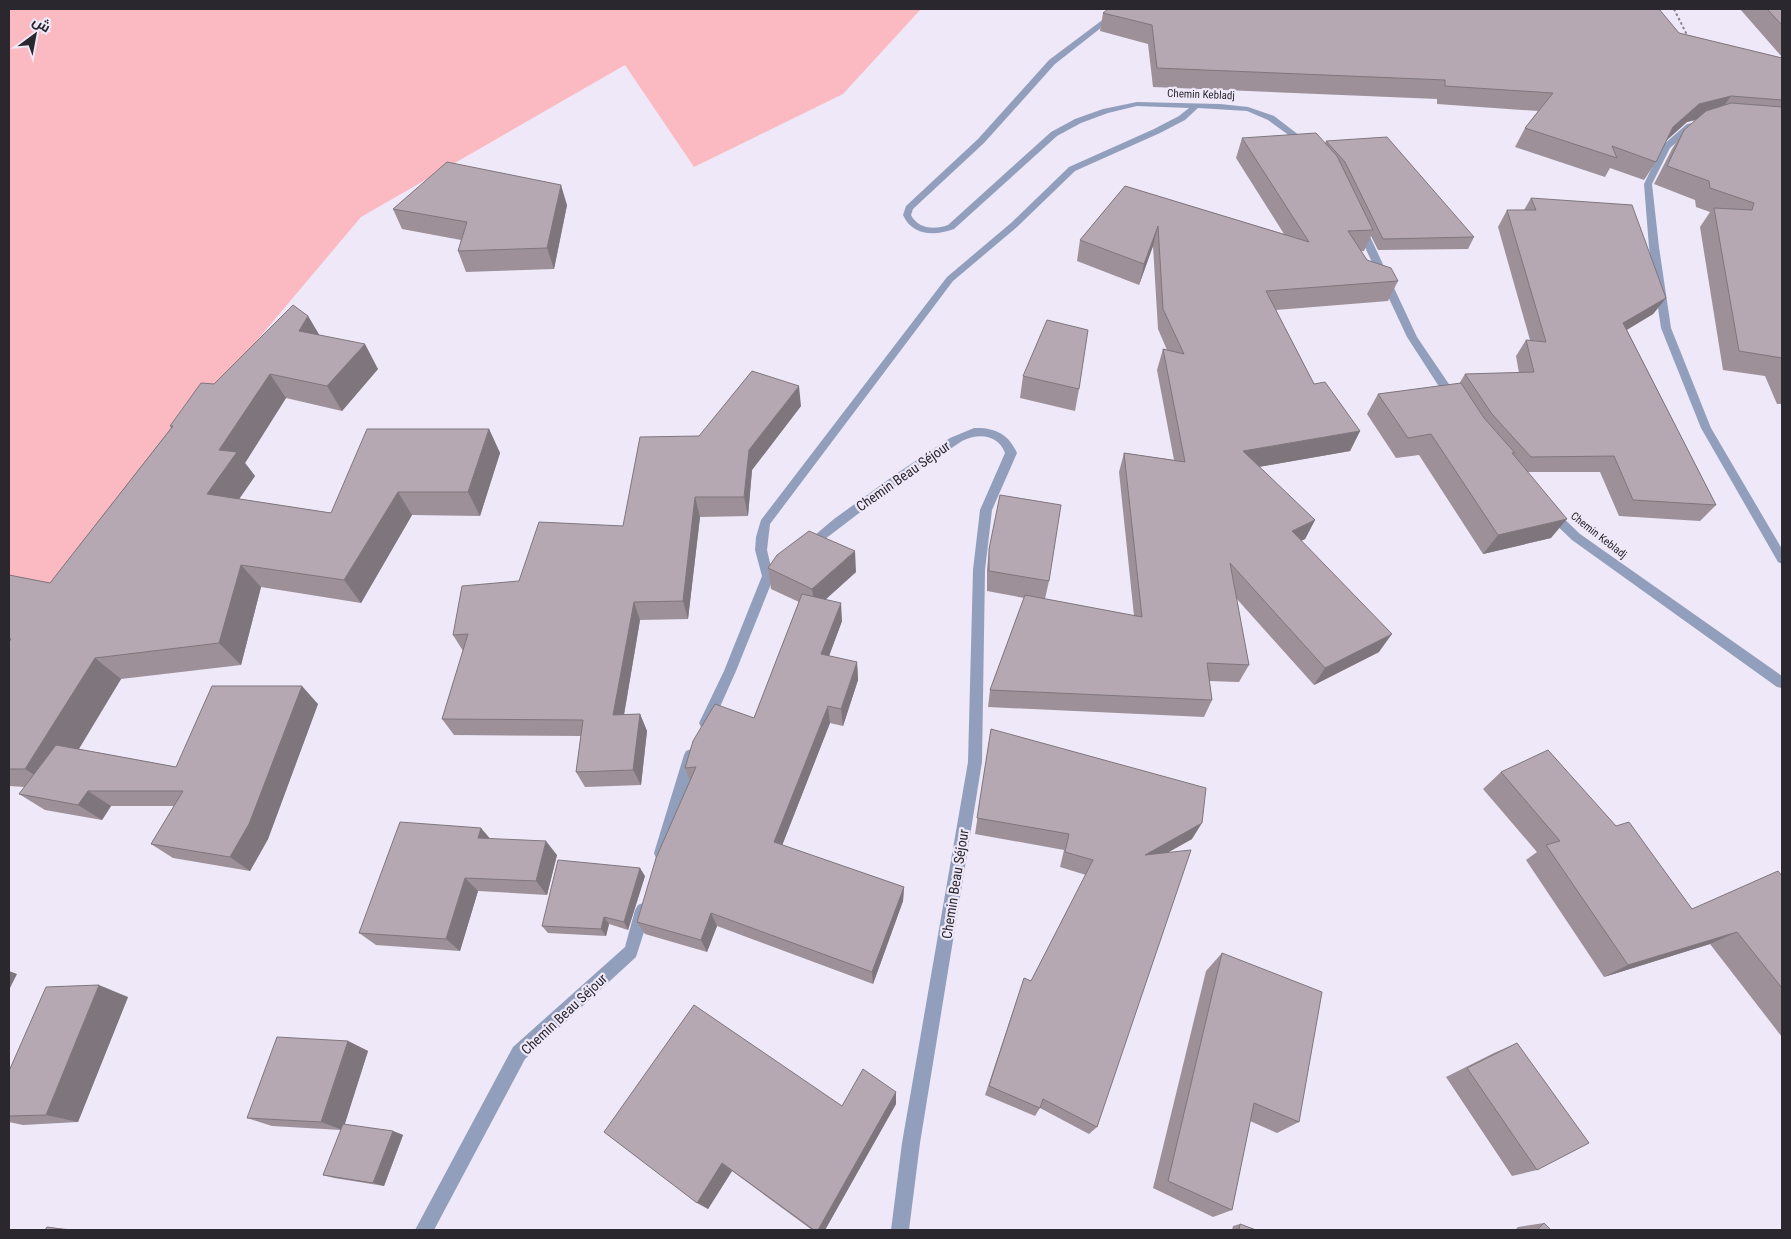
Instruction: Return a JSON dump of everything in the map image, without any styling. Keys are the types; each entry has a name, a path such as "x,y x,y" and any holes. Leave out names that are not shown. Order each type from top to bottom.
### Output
{"street":[{"name":"Chemin Kebladj","path":"1120,9 1052,62 981,140 909,208 907,215 910,222 928,230 940,230 951,226 1054,134 1078,121 1106,111 1137,104 1220,106 1248,109 1271,118 1290,130 1314,150"},
{"path":"656,868 690,757 730,671 768,576 762,563 760,549 761,536 766,523 950,279 1014,225 1072,169 1157,131 1182,118 1195,106"},
{"path":"1709,121 1690,126 1666,146 1648,184 1654,246 1666,328 1706,428 1782,559"},
{"path":"1358,222 1412,337 1460,410"},
{"name":"Chemin Beau Séjour","path":"768,576 899,476 962,436 976,432 990,433 1002,438 1010,448 1011,453 986,510 979,570 975,762 912,1143 900,1230"},
{"name":"Chemin Kebladj","path":"1544,506 1576,537 1782,683"},
{"name":"Chemin Beau Séjour","path":"424,1230 519,1053 631,952 648,896"}],"path":[{"path":"1674,9 1690,41"}],"shaded area":[{"path":"9,9 921,9 843,94 694,167 625,65 361,217 9,635"}],"building":[{"path":"1108,9 1659,9 1679,33 1782,58 1782,100 1731,96 1699,104 1673,127 1656,162 1612,146 1617,158 1525,128 1553,93 1445,86 1445,80 1157,68 1152,25 1103,13"},
{"path":"1767,9 1782,9 1782,25"},
{"path":"1731,103 1782,107 1782,358 1739,351 1714,208 1752,210 1754,203 1710,188 1709,181 1667,166 1684,130 1706,111"},
{"path":"1316,133 1337,156 1373,230 1348,231 1367,260 1391,268 1398,281 1266,291 1314,384 1325,382 1360,431 1243,451 1315,520 1292,531 1392,634 1325,668 1230,563 1249,665 1207,663 1212,700 990,690 1025,595 1142,617 1124,453 1185,462 1163,349 1184,354 1163,309 1158,226 1144,264 1080,240 1125,186 1309,242 1242,138"},
{"path":"1387,137 1474,237 1383,239 1345,162 1326,141"},
{"path":"447,162 561,185 547,248 458,251 467,222 393,209"},
{"path":"1531,198 1632,205 1666,298 1623,323 1716,505 1633,500 1614,456 1531,457 1492,414 1465,374 1534,372 1526,340 1546,342 1507,210 1536,210"},
{"path":"293,305 308,316 299,331 365,344 327,386 270,374 219,450 237,452 207,494 331,513 367,429 489,429 468,492 398,492 344,580 241,565 219,643 95,658 25,769 9,769 9,642 11,639 9,638 9,575 50,583 173,426 170,426 201,383 214,384"},
{"path":"1047,320 1088,330 1079,389 1023,376"},
{"path":"752,371 799,386 749,450 744,497 695,497 683,601 634,602 613,715 640,714 633,770 576,772 583,720 442,719 468,634 453,635 462,586 519,581 539,522 623,526 640,437 699,436"},
{"path":"1461,383 1484,418 1515,453 1512,453 1567,519 1498,535 1431,434 1408,438 1378,394"},
{"path":"1000,495 1061,505 1049,581 989,571 989,549"},
{"path":"809,531 855,551 812,589 768,568 777,555"},
{"path":"802,594 841,603 821,654 857,662 841,709 828,706 774,842 904,887 872,972 711,913 701,940 637,922 656,858 696,767 685,768 693,741 715,704 754,718"},
{"path":"212,686 302,686 249,824 230,857 151,844 183,791 88,791 78,805 19,794 56,745 176,767"},
{"path":"991,729 1206,788 1202,823 1145,855 1191,850 1097,1127 1043,1099 1040,1108 989,1086 1024,978 1031,981 1093,860 1065,852 1069,834 977,818"},
{"path":"1548,750 1616,826 1629,822 1692,909 1778,871 1782,876 1782,988 1737,932 1628,965 1546,845 1560,841 1501,772"},
{"path":"400,822 481,828 478,838 546,841 536,881 465,878 446,939 359,933"},
{"path":"558,860 640,868 624,922 604,917 601,929 542,926"},
{"path":"1222,953 1322,992 1299,1122 1254,1103 1232,1210 1168,1181"},
{"path":"99,985 46,1115 9,1116 9,1071 46,987"},
{"path":"694,1005 842,1106 863,1069 896,1092 818,1230 814,1230 722,1163 697,1203 604,1132"},
{"path":"277,1037 348,1041 321,1122 247,1118"},
{"path":"1517,1043 1589,1143 1537,1170 1467,1068"},
{"path":"343,1124 393,1131 373,1183 323,1175"},
{"path":"1544,1223 1551,1230 1537,1230"},
{"path":"1240,1224 1256,1230 1239,1230"},
{"path":"47,1227 67,1230 45,1230"}]}
